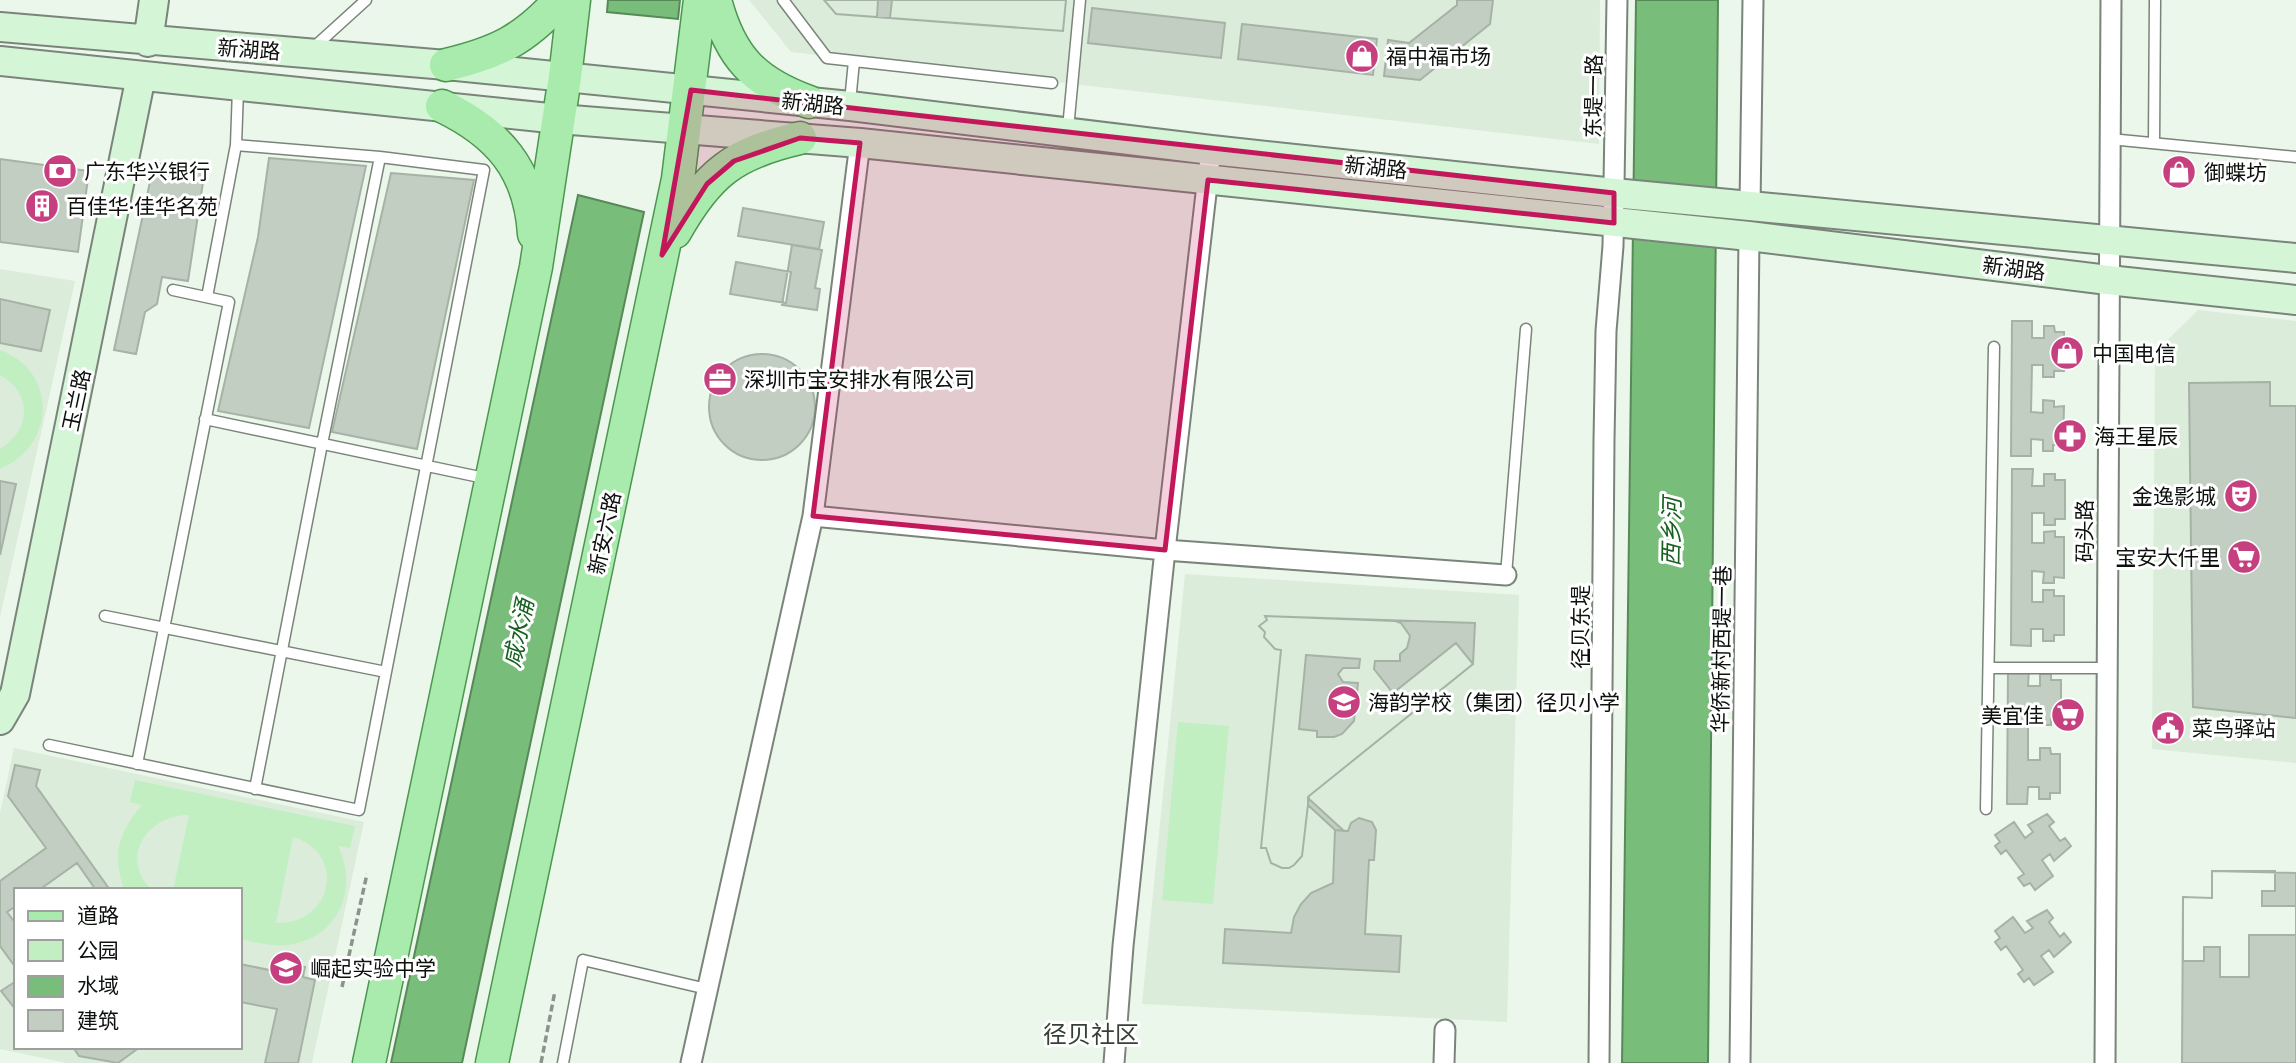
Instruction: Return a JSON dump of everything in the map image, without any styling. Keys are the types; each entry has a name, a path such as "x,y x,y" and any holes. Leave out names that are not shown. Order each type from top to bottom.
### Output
{"main road":[{"path":"148,41 155,0"},
{"path":"446,65 499,49 522,36 560,0"},
{"path":"369,1063 536,267 574,0"},
{"name":"新安六路","path":"492,1063 662,255 685,131 700,0"},
{"path":"715,0 728,41 753,71 785,93 809,102"},
{"name":"新湖路","path":"0,27 446,65 850,106 1211,150 1619,193 2296,258"},
{"name":"新湖路","path":"0,61 685,131 800,138 1741,235 2296,300"},
{"name":"玉兰路","path":"0,720 15,694 142,76"},
{"path":"442,106 469,119 485,131 510,159 527,196 533,224 536,267"},
{"path":"662,255 694,202 721,170 750,152 800,138"}],"street":[{"name":"东堤一路","path":"1617,0 1619,193"},
{"path":"1741,205 1753,0"},
{"name":"码头路","path":"2105,1063 2111,0"},
{"path":"691,1063 813,516 860,144"},
{"path":"1114,1063 1121,959 1211,150"},
{"name":"径贝东堤","path":"1599,1063 1606,331 1619,223 1619,193"},
{"name":"华侨新村西堤一巷","path":"1740,1063 1741,235"},
{"path":"813,516 1165,550 1506,575"},
{"path":"1444,1063 1445,1030"}],"lane":[{"path":"783,0 827,58 1052,83"},
{"path":"1067,133 1080,0"},
{"path":"2154,143 2155,0"},
{"path":"308,54 361,2"},
{"path":"850,106 854,61"},
{"path":"207,297 236,145 238,85"},
{"path":"2109,139 2296,157"},
{"path":"50,745 359,810 484,170 236,145"},
{"path":"255,789 380,158"},
{"path":"137,764 229,302 173,290"},
{"path":"1506,575 1525,329"},
{"path":"1986,809 1994,347"},
{"path":"205,419 492,479"},
{"path":"105,615 386,672"},
{"path":"1989,668 2106,668"},
{"path":"563,1063 583,960 707,989"}],"path":[{"path":"342,987 367,874"},
{"path":"541,1063 555,991"}],"highlighted area":[{"path":"691,90 1614,193 1614,223 1208,180 1165,550 813,516 860,143 800,138 734,161 707,184 662,255"}],"shaded area":[{"path":"749,0 1600,0 1599,144 791,52"},
{"path":"0,269 75,281 0,617"},
{"path":"2198,310 2296,321 2296,763 2152,749 2155,352"},
{"name":"海韵学校（集团）径贝小学","path":"1185,574 1519,595 1507,1022 1142,1004"},
{"name":"崛起实验中学","path":"14,748 364,822 312,1063 66,1063 0,1049 0,813"}],"green space":[{"path":"0,350 19,360 32,374 40,391 43,409 40,427 32,444 18,458 0,469 0,449 18,432 24,412 18,391 0,375"},
{"path":"1178,722 1229,726 1213,904 1162,900"},
{"path":"135,780 355,826 350,848 338,846 346,879 340,909 332,922 320,933 306,940 276,945 242,939 242,888 173,888 189,815 160,822 142,841 138,865 142,878 150,888 123,888 118,865 120,844 127,825 142,805 130,802","holes":["293,837 310,845 321,857 326,872 326,887 321,901 310,913 295,921 276,923"]}],"water":[{"path":"608,0 680,0 678,19 607,12"},
{"name":"西乡河","path":"1636,0 1718,0 1708,1063 1622,1063"},
{"name":"咸水涌","path":"578,195 644,212 462,1063 391,1063"}],"building":[{"path":"824,0 1066,0 1063,31 836,14"},
{"path":"824,0 878,0 877,17 836,14"},
{"path":"892,0 1066,0 1063,31 890,18"},
{"path":"1457,0 1493,0 1490,24 1420,80 1384,76 1388,40 1409,43 1457,5"},
{"path":"1092,8 1225,23 1221,58 1088,43"},
{"path":"1242,24 1377,39 1373,75 1238,59"},
{"path":"269,158 366,166 309,428 218,411 258,237"},
{"name":"百佳华·佳华名苑","path":"0,159 89,171 78,252 0,242"},
{"path":"154,163 205,169 188,281 162,277 157,304 145,312 136,354 114,350"},
{"path":"391,173 474,180 417,449 332,432"},
{"path":"743,208 824,222 819,249 738,236"},
{"path":"792,245 822,250 815,288 820,289 817,310 782,305"},
{"path":"736,262 791,272 786,303 730,294"},
{"path":"0,299 50,310 41,351 0,343"},
{"path":"2012,321 2032,321 2032,338 2044,338 2044,326 2054,326 2055,332 2064,332 2064,371 2054,371 2054,377 2043,377 2043,365 2032,365 2031,412 2043,413 2043,400 2054,401 2054,407 2064,406 2063,445 2053,445 2053,451 2043,451 2043,440 2031,439 2031,456 2011,456"},
{"path":"762,354 782,358 800,369 811,387 815,407 811,427 800,445 782,456 762,460 742,456 724,445 713,427 709,407 713,387 724,369 742,358"},
{"name":"宝安大仟里","path":"2270,382 2270,406 2296,406 2296,718 2193,707 2189,383"},
{"path":"2012,469 2033,469 2032,486 2044,486 2044,474 2055,474 2055,480 2065,480 2065,519 2055,519 2055,525 2044,525 2044,513 2032,513 2032,543 2044,543 2044,532 2055,531 2055,537 2064,537 2064,578 2054,577 2054,583 2043,583 2044,572 2032,571 2032,602 2043,602 2043,590 2054,590 2054,596 2064,596 2064,635 2054,635 2054,641 2043,641 2043,629 2031,629 2031,646 2011,645"},
{"path":"0,481 16,484 0,555"},
{"path":"1265,616 1401,623 1410,636 1407,648 1400,654 1400,661 1375,661 1374,669 1393,693 1456,643 1473,664 1309,796 1302,856 1289,868 1271,863 1266,848 1261,848 1281,650 1275,649 1264,637 1265,632 1259,626 1267,620","holes":["1306,655 1360,659 1359,668 1343,668 1338,674 1343,682 1358,683 1354,721 1342,734 1334,737 1317,737 1317,731 1299,729"]},
{"path":"1265,616 1475,623 1473,664 1309,796 1302,856 1289,868 1271,863 1266,848 1261,848 1281,650 1275,649 1264,637 1265,632 1259,626 1267,620"},
{"path":"2008,669 2029,669 2028,686 2040,686 2040,674 2051,674 2051,680 2061,680 2061,718 2051,719 2051,725 2040,725 2040,713 2028,713 2028,760 2040,760 2040,748 2050,748 2051,754 2060,754 2060,793 2050,793 2050,799 2039,799 2039,787 2028,787 2027,804 2007,804"},
{"path":"15,765 40,770 36,786 109,888 95,888 77,863 42,888 14,888 14,907 7,912 14,921 14,965 0,946 0,881 46,848 8,796"},
{"path":"1308,798 1344,831 1335,830 1308,805"},
{"path":"2047,814 2054,822 2049,826 2060,841 2065,838 2071,846 2054,861 2050,854 2042,860 2053,876 2035,890 2030,883 2024,886 2018,878 2024,874 2006,850 2001,854 1995,846 2000,842 1995,835 2014,822 2025,838 2033,832 2028,825"},
{"path":"1359,818 1372,822 1376,830 1374,860 1369,860 1365,934 1401,936 1399,972 1223,963 1225,929 1291,933 1294,917 1301,904 1311,893 1333,883 1335,830 1348,831 1351,823"},
{"path":"2212,871 2296,873 2296,1063 2182,1063 2183,897 2212,898"},
{"path":"2212,871 2275,871 2275,891 2262,891 2262,906 2296,906 2296,935 2249,935 2249,977 2220,977 2220,947 2204,947 2204,961 2183,961 2183,897 2212,898"},
{"path":"2047,910 2053,918 2049,922 2060,937 2064,933 2071,942 2054,957 2049,950 2041,956 2053,972 2034,985 2029,978 2024,982 2018,974 2023,970 2006,946 2001,950 1995,942 2000,938 1995,931 2013,917 2025,933 2033,928 2027,921"},
{"path":"286,963 305,967 303,977 315,980 298,1063 265,1063 277,1009 242,1002 242,964 284,973"},
{"path":"14,982 14,1007 1,991"},
{"path":"74,1049 137,1049 118,1063 79,1056"}],"place":[{"name":"福中福市场","path":"1362,56"},
{"name":"广东华兴银行","path":"60,171"},
{"name":"御蝶坊","path":"2179,172"},
{"name":"百佳华·佳华名苑","path":"42,206"},
{"name":"中国电信","path":"2067,353"},
{"name":"深圳市宝安排水有限公司","path":"720,379"},
{"name":"海王星辰","path":"2070,436"},
{"name":"金逸影城","path":"2241,496"},
{"name":"宝安大仟里","path":"2244,557"},
{"name":"海韵学校（集团）径贝小学","path":"1344,702"},
{"name":"美宜佳","path":"2068,715"},
{"name":"菜鸟驿站","path":"2168,728"},
{"name":"崛起实验中学","path":"286,968"}],"district":[{"name":"径贝社区","path":"1091,1034"}]}
